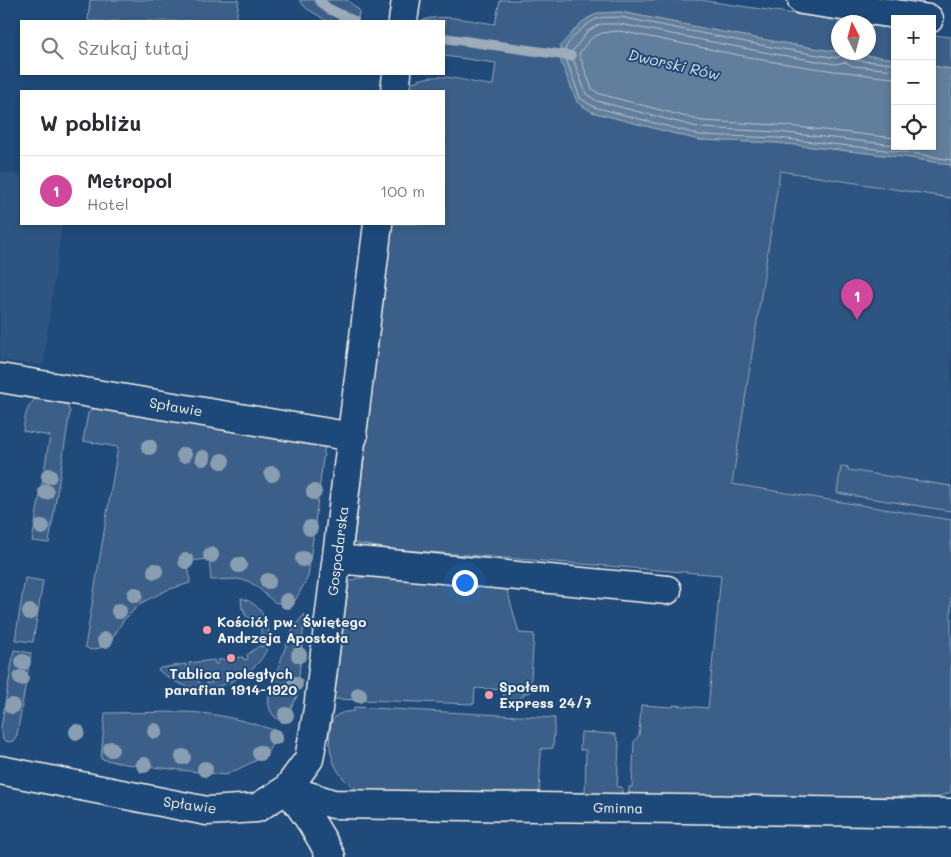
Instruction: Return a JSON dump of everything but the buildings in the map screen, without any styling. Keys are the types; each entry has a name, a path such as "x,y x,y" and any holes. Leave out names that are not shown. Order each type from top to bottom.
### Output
{"street":[{"path":"403,20 406,0"},
{"path":"802,0 903,15"},
{"path":"936,20 951,22"},
{"path":"395,90 397,75"},
{"name":"Gospodarska","path":"287,789 309,758 318,709 378,225"},
{"name":"Spławie","path":"0,378 352,437"},
{"path":"337,559 668,590"},
{"name":"Spławie","path":"0,770 206,811 257,808 287,789"},
{"path":"287,789 322,839 331,857"},
{"name":"Gminna","path":"287,789 333,804 951,813"}],"shaded area":[{"path":"90,0 239,0 236,20 88,20"},
{"path":"299,0 347,0 359,10 358,20 325,20 306,8"},
{"path":"500,0 700,0 831,19 831,51 621,12 598,14 587,19 570,35 577,102 592,112 699,140 778,143 911,158 951,165 951,198 780,171 732,484 951,520 951,792 939,797 629,796 629,787 632,787 634,742 639,735 641,705 708,708 721,575 391,549 354,543 392,225 445,225 445,90 408,90 409,84 420,79 441,77 493,85 496,63 445,56 445,20 424,20 447,17 495,24"},
{"path":"876,26 891,28 891,58 876,57"},
{"path":"786,28 831,49 831,60 876,60 876,51 891,49 891,150 936,150 936,55 951,58 951,520 732,484"},
{"path":"936,35 951,37 951,69 936,67"},
{"path":"0,172 20,175 20,225 62,225 43,365 0,360"},
{"path":"39,396 66,402 70,412 49,543 32,541 50,436 23,431 29,407"},
{"path":"98,405 325,444 308,577 292,606 274,602 248,581 237,579 211,580 209,559 188,561 190,583 167,590 141,603 123,621 110,642 104,647 91,650 85,647 118,447 83,441 88,413"},
{"path":"841,466 848,467 848,470 951,486 951,511 837,493"},
{"path":"368,577 506,586 519,633 534,634 530,693 524,693 523,696 510,706 503,705 504,690 475,688 474,704 334,699 349,582 357,578"},
{"path":"25,578 43,581 33,642 15,640"},
{"path":"241,598 253,604 262,613 269,635 267,647 262,658 254,667 231,682 206,689 206,683 212,683 211,678 198,679 199,683 203,684 203,689 197,689 179,684 158,670 160,668 186,664 186,668 189,668 189,663 214,660 215,664 218,664 218,660 243,657 244,660 248,659 247,655 259,646 263,647 261,627 264,624 262,620 258,622 245,615 244,609 242,609"},
{"path":"305,614 297,696 284,723 271,712 269,705 270,689 289,638"},
{"path":"14,650 31,653 17,735 13,741 9,742 3,740 1,728"},
{"path":"354,707 555,718 553,748 541,749 539,796 367,793 357,789 347,782 338,771 332,759 330,738 331,725 337,715 354,711"},
{"path":"186,712 222,716 280,732 265,756 226,775 126,764 101,759 105,713"},
{"path":"581,732 615,734 619,743 617,787 622,787 622,796 585,796 586,750 580,750"}],"water":[{"path":"621,12 831,50 831,60 876,60 876,57 891,59 891,150 936,150 936,67 951,69 951,165 911,158 778,143 699,140 592,112 577,102 559,54 560,46 581,23 597,13"}],"waterway":[{"name":"Dworski Rów","path":"319,0 327,8 352,20"},
{"name":"Dworski Rów","path":"445,38 571,56"}],"place":[{"name":"Metropol","path":"857,320"},
{"name":"Kościół pw. Świętego Andrzeja Apostoła","path":"207,630"},
{"name":"Tablica poległych parafian 1914-1920","path":"231,658"},
{"name":"Społem Express 24/7","path":"489,695"}]}
